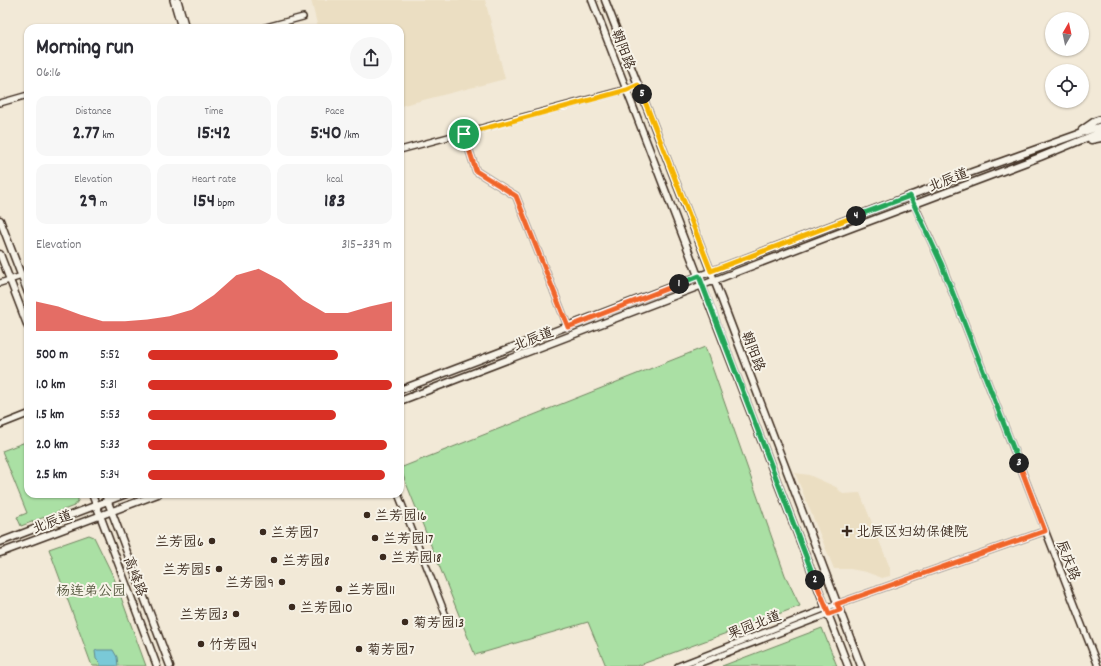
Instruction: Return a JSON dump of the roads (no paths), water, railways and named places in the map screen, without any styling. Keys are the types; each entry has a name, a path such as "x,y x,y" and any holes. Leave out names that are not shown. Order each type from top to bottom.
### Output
{"main road":[{"name":"朝阳路","path":"592,0 848,666"},
{"name":"朝阳路","path":"605,0 711,271 861,666"},
{"path":"1074,135 1095,121 1101,119"},
{"name":"北辰道","path":"404,388 909,196 1101,126"},
{"name":"北辰道","path":"404,400 1101,132"},
{"path":"1077,142 1101,138"},
{"path":"0,220 24,283"},
{"path":"0,254 24,317"},
{"name":"高峰路","path":"93,498 158,666"},
{"name":"高峰路","path":"106,498 170,666"},
{"name":"北辰道","path":"0,542 115,498"},
{"name":"北辰道","path":"0,553 147,498"}],"street":[{"path":"173,0 180,24"},
{"path":"178,0 185,24"},
{"path":"277,24 303,17"},
{"path":"404,149 627,90 638,85"},
{"path":"0,103 24,97"},
{"path":"464,134 476,171 516,196 568,327"},
{"name":"辰庆路","path":"909,196 970,342 1096,666"},
{"path":"0,283 24,275"},
{"path":"0,425 24,416"},
{"path":"400,498 448,621"},
{"name":"果园北道","path":"693,666 838,607 1044,531"},
{"name":"果园北道","path":"678,666 828,611"}],"water":[{"path":"113,650 117,657 118,666 100,666 100,663 96,659 95,651"}],"place":[{"name":"兰芳园16","path":"367,515"},
{"name":"北辰区妇幼保健院","path":"847,531"},
{"name":"兰芳园7","path":"263,532"},
{"name":"兰芳园17","path":"375,538"},
{"name":"兰芳园6","path":"212,541"},
{"name":"兰芳园18","path":"383,557"},
{"name":"兰芳园8","path":"274,560"},
{"name":"兰芳园5","path":"219,569"},
{"name":"兰芳园9","path":"282,582"},
{"name":"兰芳园11","path":"339,589"},
{"name":"兰芳园10","path":"292,607"},
{"name":"兰芳园3","path":"236,614"},
{"name":"菊芳园13","path":"405,622"},
{"name":"竹芳园4","path":"201,644"},
{"name":"菊芳园7","path":"359,649"}],"park label":[{"name":"杨连弟公园","path":"91,590"}]}
